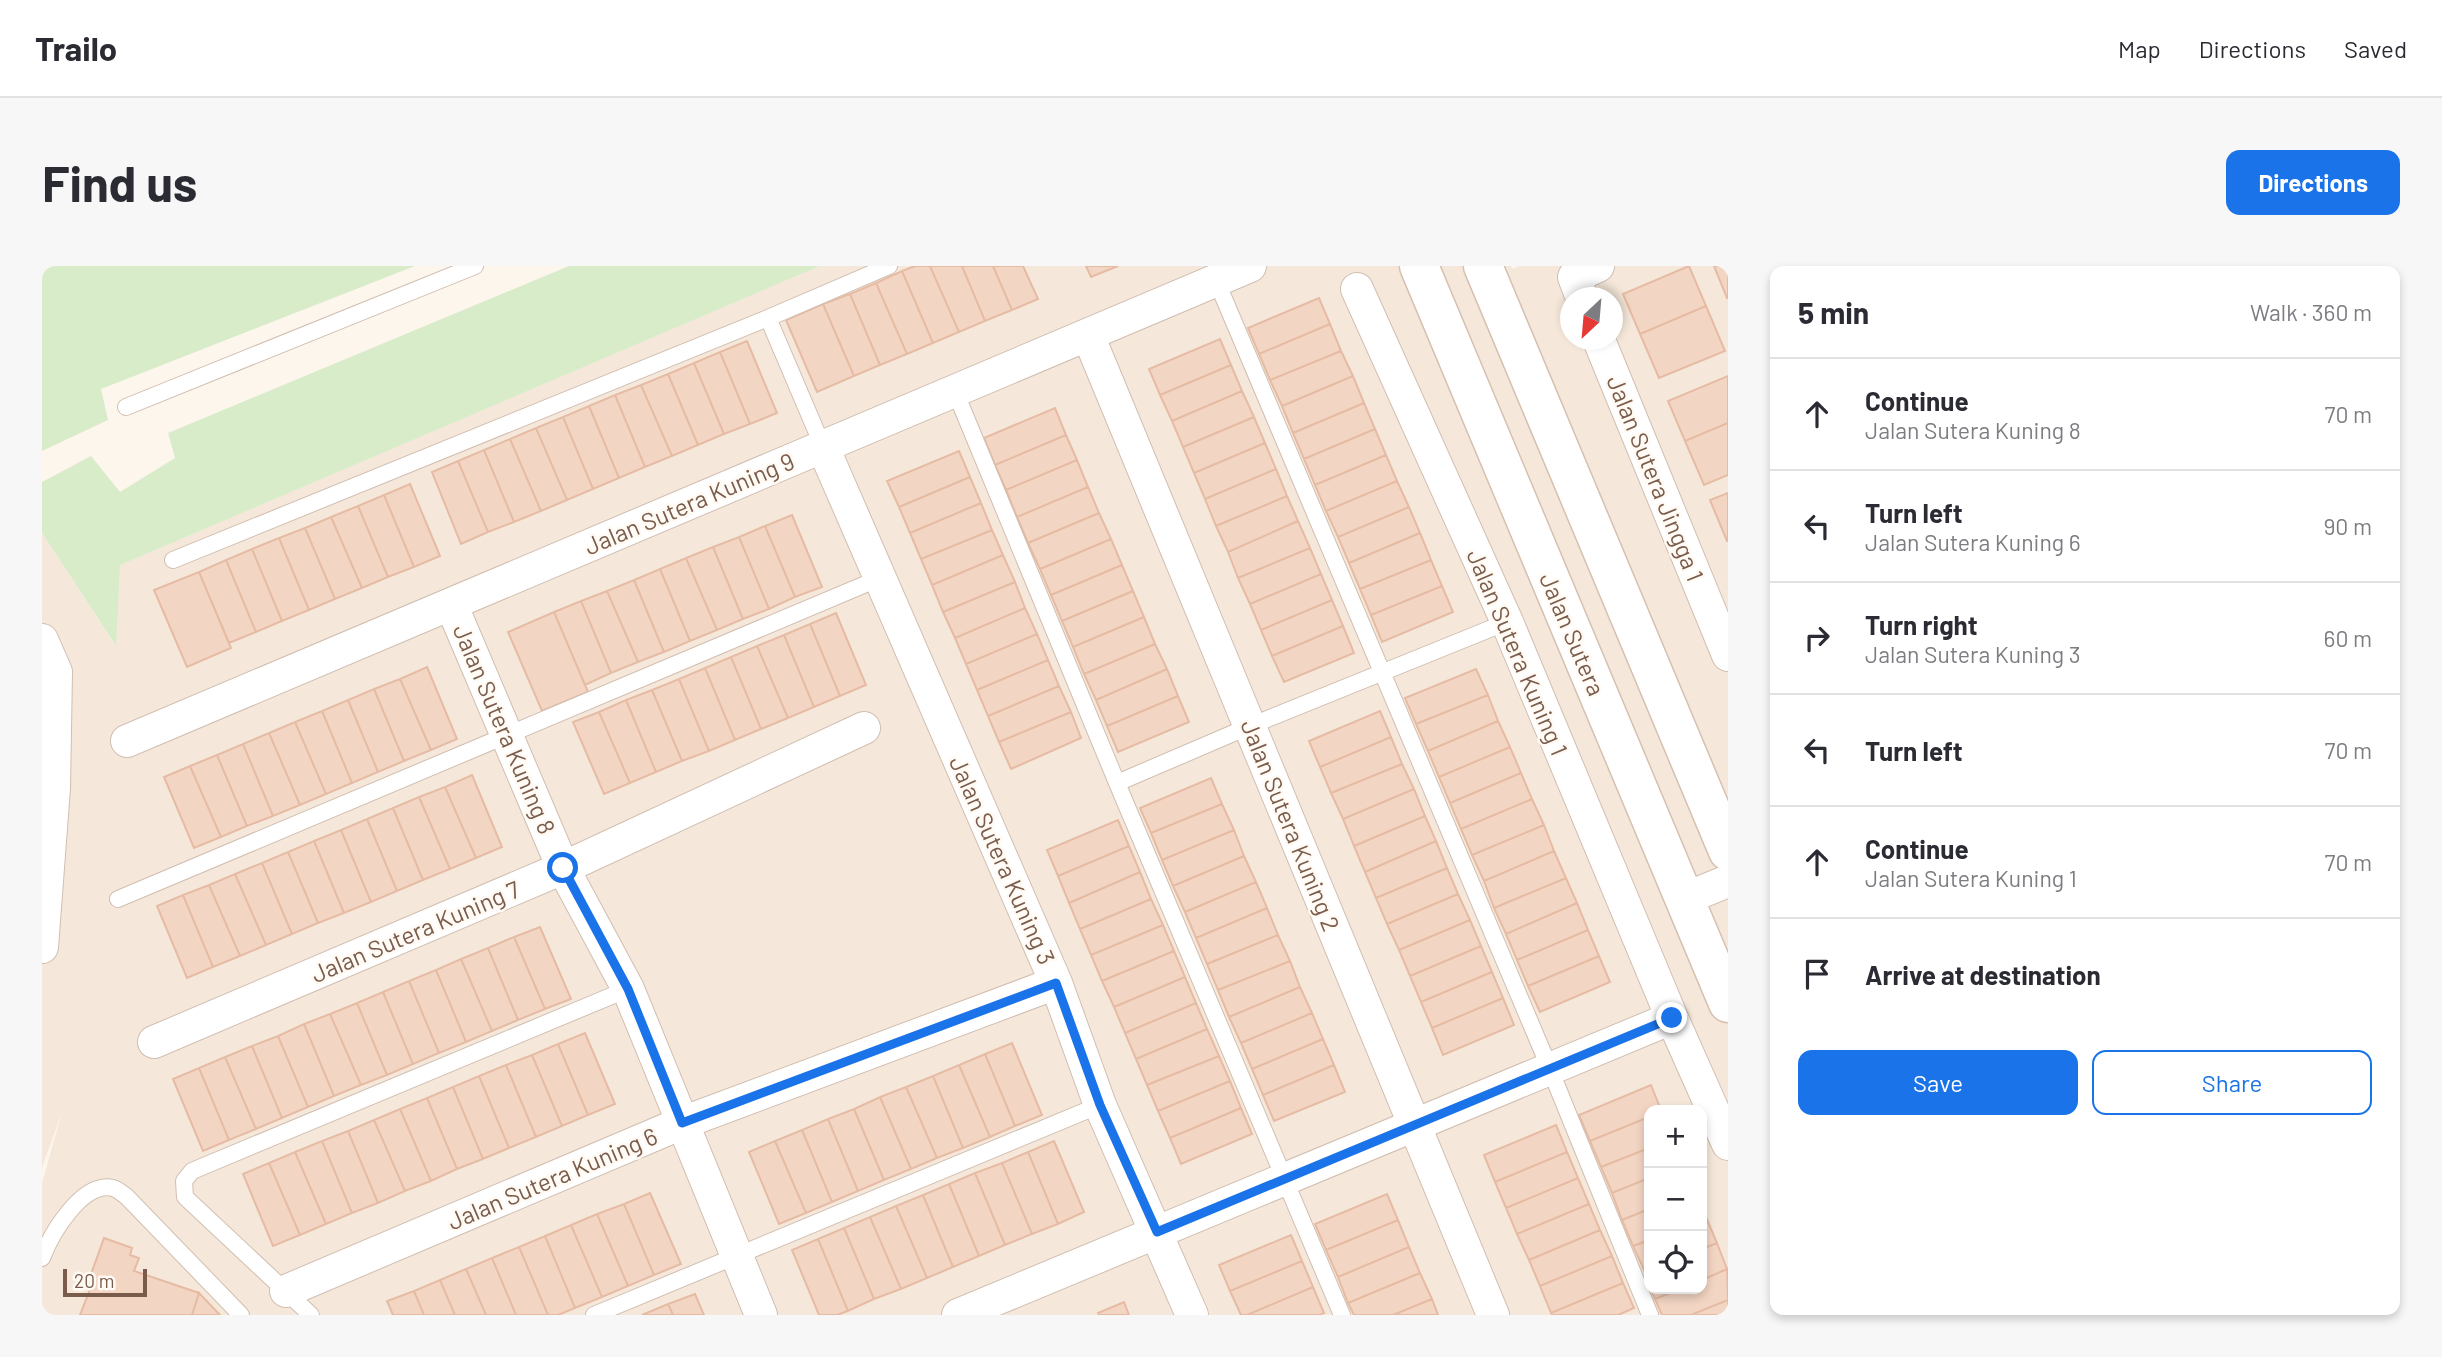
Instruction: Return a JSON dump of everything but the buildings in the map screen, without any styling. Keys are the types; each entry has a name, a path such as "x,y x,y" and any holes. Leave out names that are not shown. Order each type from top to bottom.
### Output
{"street":[{"name":"Jalan Sutera Kuning 9","path":"127,741 1088,335 1214,273 1250,266"},
{"name":"Jalan Sutera","path":"1419,266 1728,1003"},
{"path":"1483,266 1728,851"},
{"name":"Jalan Sutera Kuning 1","path":"1357,289 1507,622 1672,1018 1728,1144"},
{"name":"Jalan Sutera Kuning 2","path":"1088,335 1493,1315"},
{"name":"Jalan Sutera Jingga 1","path":"1604,350 1728,655"},
{"name":"Jalan Sutera Kuning 3","path":"823,447 1056,983 1100,1105 1192,1315"},
{"name":"Jalan Sutera Kuning 8","path":"452,604 563,868 628,989 761,1315"},
{"path":"42,640 56,673 42,947"},
{"name":"Jalan Sutera Kuning 7","path":"154,1042 563,868 864,728"},
{"path":"1684,899 1728,881"},
{"name":"Jalan Sutera Kuning 6","path":"286,1291 682,1123 1056,983"},
{"path":"958,1315 1672,1018"}],"lane":[{"path":"126,407 475,266"},
{"path":"173,560 768,318 889,266"},
{"path":"1214,273 1550,1069 1650,1315"},
{"path":"768,318 823,447"},
{"path":"955,391 1342,1315"},
{"path":"118,899 880,578"},
{"path":"1117,783 1507,622"},
{"path":"311,1315 185,1197 184,1181 192,1171 628,989"},
{"path":"594,1315 1100,1105"},
{"path":"42,1258 65,1215 89,1192 112,1188 127,1197 241,1315"}],"shaded area":[{"path":"820,266 1511,266 1512,269 1519,266 1728,266 1728,1315 42,1315 42,1183 62,1112 42,1168 42,533 115,645 119,565"}],"green space":[{"path":"42,266 415,266 101,389 108,420 42,451"},
{"path":"569,266 820,266 120,565 116,646 42,533 42,482 91,456 120,492 175,458 168,433"}],"route":[{"path":"563,868 628,989 682,1123 1056,983 1100,1105 1157,1232 1672,1018"}]}
